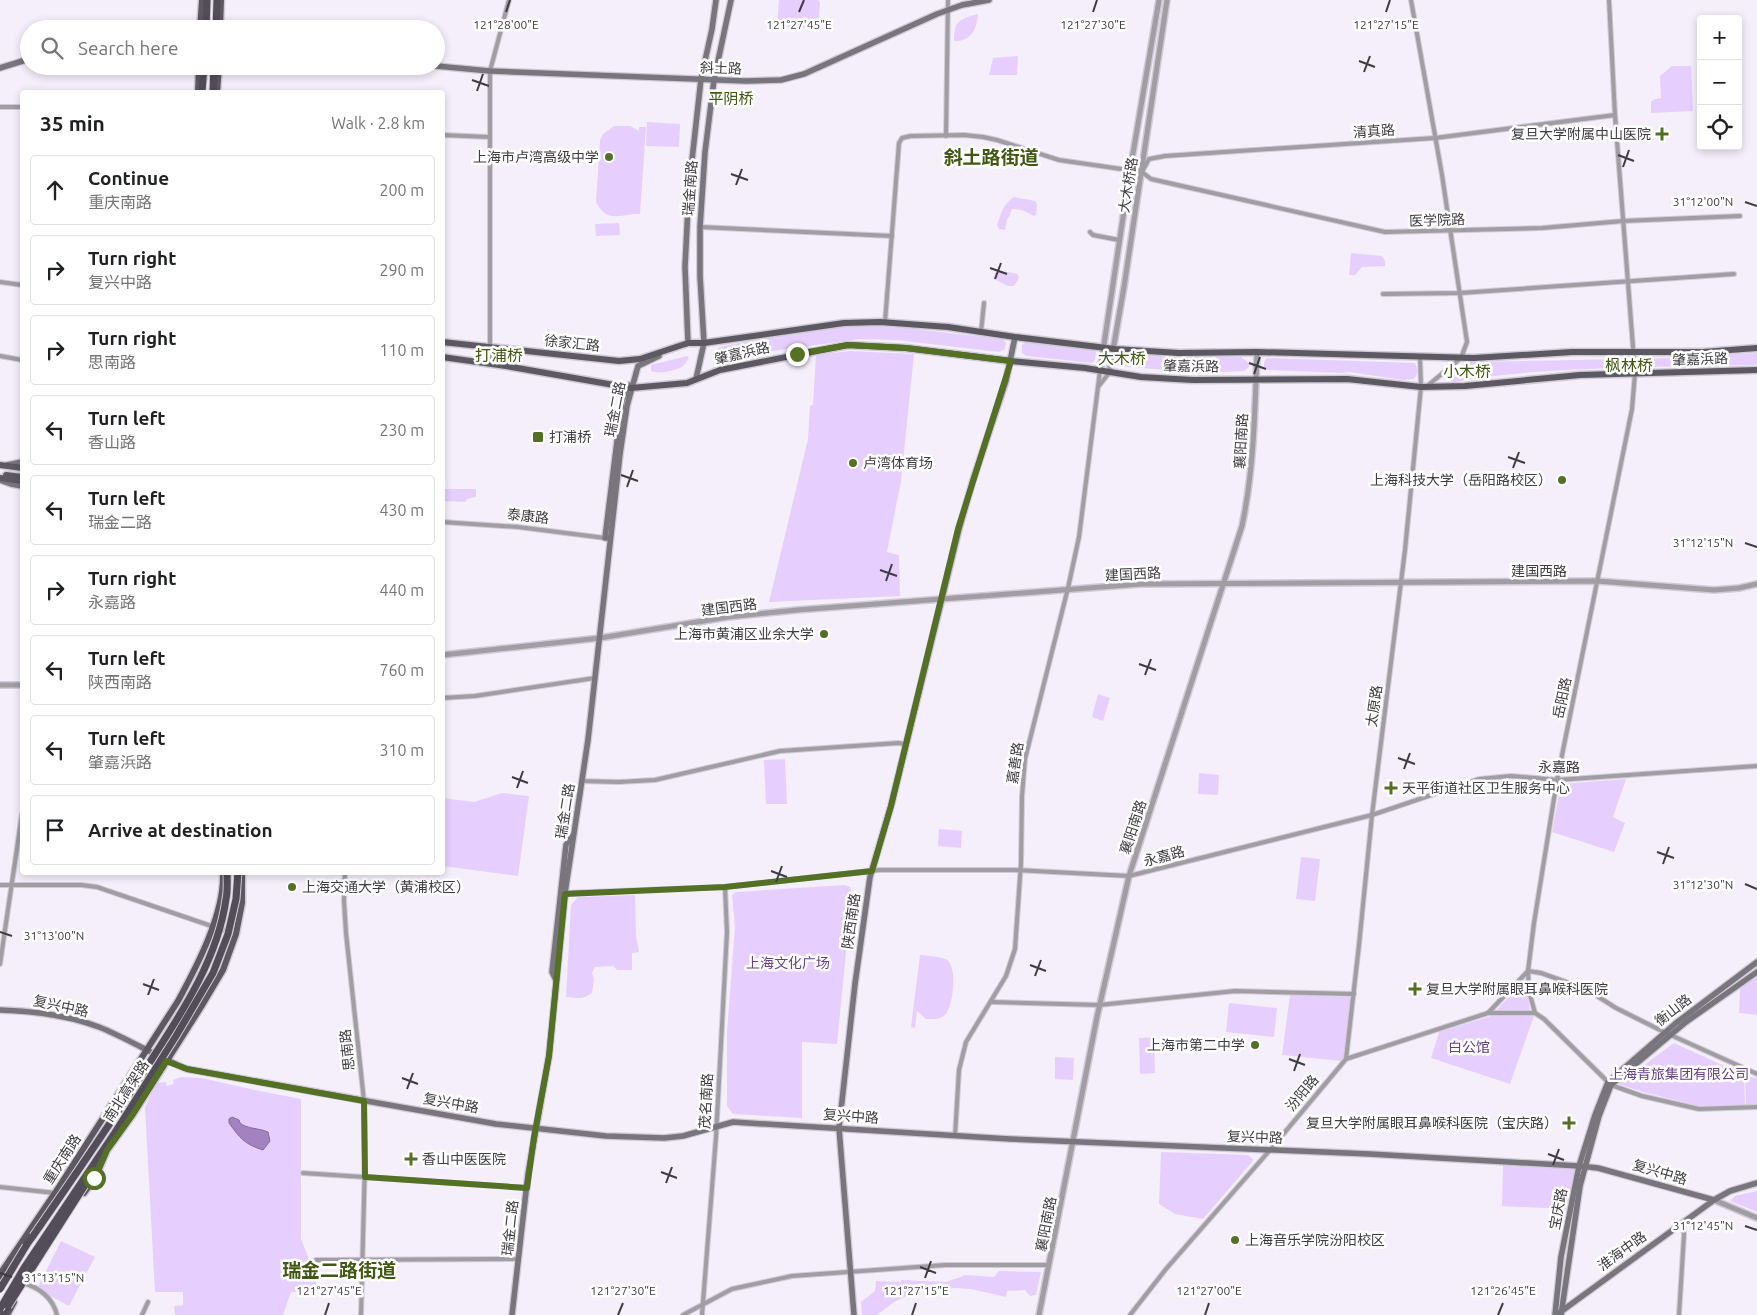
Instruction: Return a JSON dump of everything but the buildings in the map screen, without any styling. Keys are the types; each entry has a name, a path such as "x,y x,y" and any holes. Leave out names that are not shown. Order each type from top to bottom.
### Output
{"highway":[{"path":"207,20 208,0"},
{"path":"216,20 217,0"},
{"path":"202,90 203,75"},
{"path":"213,90 214,75"},
{"name":"南北高架路","path":"0,1288 26,1246 108,1127 169,1032 205,969 219,930 226,898 224,875"},
{"name":"南北高架路","path":"0,1309 24,1268 105,1150 214,974 228,934 236,899 238,875"},
{"path":"3,1315 84,1187 105,1150"},
{"path":"0,1281 26,1246"}],"main road":[{"path":"201,20 202,0"},
{"path":"220,20 221,0"},
{"name":"瑞金南路","path":"688,343 685,267 687,223 701,79 716,0"},
{"name":"瑞金南路","path":"696,379 704,344 700,276 700,227 705,152 714,80 731,0"},
{"name":"斜土路","path":"445,67 490,71 767,81 795,77 948,10 974,1 989,0"},
{"path":"0,68 20,62"},
{"path":"198,75 198,90"},
{"path":"217,90 218,75"},
{"name":"肇嘉浜路","path":"640,359 688,343 704,344 844,323 885,322 948,327 1015,338 1115,349 1180,353 1257,352 1461,358 1572,352 1703,352 1757,348"},
{"name":"陕西南路","path":"854,1315 839,1128 855,984 872,871 891,806 970,488 1011,361 1015,338"},
{"name":"徐家汇路","path":"445,342 619,361 640,359"},
{"name":"瑞金二路","path":"512,1315 527,1188 548,1062 565,894 582,781 600,638 622,401 638,366 643,362 688,343"},
{"name":"肇嘉浜路","path":"629,387 687,383 720,370 848,345 906,348 1085,368 1141,377 1193,380 1347,379 1424,387 1465,386 1580,375 1757,370"},
{"path":"445,357 629,387"},
{"path":"2,465 20,465"},
{"path":"0,478 7,475 20,477"},
{"path":"0,478 20,481"},
{"path":"0,478 11,484 20,486"},
{"path":"556,982 552,972 566,845 573,833"},
{"name":"重庆南路","path":"0,1274 148,1049 193,974 212,926 221,896 224,875"},
{"path":"7,1315 20,1284 57,1220 105,1150 133,1114 223,970 236,934 242,903 242,875"},
{"name":"衡山路","path":"1609,1083 1757,962"},
{"name":"衡山路","path":"1667,1034 1757,972"},
{"name":"复兴中路","path":"0,1010 37,1011 86,1023 148,1049 166,1061 187,1069 496,1124 536,1129 606,1136 664,1138 683,1136 733,1122 955,1136 1582,1166 1651,1181 1714,1200"},
{"name":"宝庆路","path":"1559,1314 1561,1257 1582,1166 1609,1083"},
{"path":"0,1312 94,1178 105,1150"},
{"name":"淮海中路","path":"1559,1314 1714,1200 1730,1191 1757,1183"},
{"path":"80,1188 89,1185"}],"street":[{"path":"490,364 490,71 509,0"},
{"path":"946,136 948,0"},
{"name":"大木桥路","path":"1100,371 1130,170 1159,0"},
{"name":"大木桥路","path":"1109,373 1115,349 1167,0"},
{"path":"1411,0 1467,342 1461,358 1424,387"},
{"name":"岳阳路","path":"1536,1013 1529,991 1528,971 1544,852 1632,409 1635,373 1615,115 1609,0"},
{"path":"0,107 20,107"},
{"name":"清真路","path":"1142,172 1149,159 1164,156 1435,138 1615,115"},
{"path":"445,135 489,137"},
{"name":"医学院路","path":"892,236 897,152 902,138 911,136 964,135 990,139 1059,160 1142,172 1151,179 1385,232 1542,228 1623,221 1740,216"},
{"path":"700,227 892,236 885,322"},
{"path":"1090,232 1093,235 1120,240"},
{"path":"1383,294 1460,293 1734,274"},
{"path":"0,282 20,285"},
{"path":"981,332 984,302"},
{"name":"襄阳南路","path":"1039,1315 1099,1006 1129,876 1242,526 1248,494 1257,352"},
{"path":"0,356 20,360"},
{"name":"太原路","path":"1346,1059 1372,815 1424,387 1420,357"},
{"name":"嘉善路","path":"955,1136 958,1070 967,1038 1006,976 1014,953 1025,760 1068,588 1078,537 1100,371"},
{"path":"1098,387 1109,373"},
{"name":"泰康路","path":"445,522 518,527 608,538"},
{"name":"建国西路","path":"445,655 600,638 728,617 897,601 941,600 1068,588 1141,584 1223,582 1598,582 1714,590 1757,584"},
{"path":"445,698 475,696 595,678"},
{"path":"0,686 20,685"},
{"path":"582,781 620,782 655,780 780,751 905,744"},
{"name":"永嘉路","path":"565,894 725,887 872,871 1020,871 1129,876 1372,815 1479,779 1511,776 1557,780 1757,766"},
{"path":"0,964 20,827"},
{"name":"思南路","path":"345,875 346,933 364,1101 365,1177 361,1315"},
{"path":"0,885 82,885 97,887 236,934"},
{"name":"茂名南路","path":"702,1315 728,932 725,887"},
{"path":"1488,1013 1528,971 1541,973 1586,989 1616,1008 1667,1034 1757,1074"},
{"path":"991,1002 1099,1006 1235,991 1354,994"},
{"path":"1346,1059 1488,1013 1536,1013 1609,1083 1642,1096 1699,1109 1757,1107"},
{"name":"汾阳路","path":"1130,1315 1166,1269 1270,1150 1346,1059"},
{"path":"303,1173 527,1188"},
{"path":"0,1187 55,1193"},
{"path":"1714,1200 1757,1218"},
{"path":"1679,1315 1684,1235 1683,1223"},
{"path":"316,1260 519,1259"},
{"path":"683,1315 732,1289 792,1276 945,1265 1049,1265"},
{"path":"0,1288 20,1284 50,1298 56,1307 57,1315"},
{"path":"142,1315 148,1302"}],"green space":[{"path":"779,0 818,0 820,2 818,29 777,26"},
{"path":"978,14 972,34 960,41 954,41 955,29 959,22 962,19"},
{"path":"1018,56 1017,75 989,75 993,58"},
{"path":"1672,66 1691,66 1693,111 1651,113 1651,102 1661,98 1660,76"},
{"path":"647,122 680,124 679,147 646,146"},
{"path":"614,126 630,126 639,131 639,127 646,127 640,214 610,216 596,202 600,140 603,134"},
{"path":"1014,197 1035,201 1037,204 1036,215 1012,209 1007,219 1005,230 999,229 997,225 1001,213 1008,202"},
{"path":"619,223 620,235 596,236 595,224"},
{"path":"1351,253 1382,256 1385,266 1362,267 1355,275 1349,275"},
{"path":"998,270 1019,276 1014,286 1008,286 994,279 995,273"},
{"path":"850,325 905,328 1002,339 1006,343 1005,349 999,352 897,340 859,339 773,351 726,363 717,362 714,354 719,347 781,336 790,332"},
{"path":"1026,342 1093,350 1096,352 1095,360 1092,363 1026,356 1022,353 1022,345"},
{"name":"卢湾体育场","path":"849,351 914,354 901,481 887,552 899,555 900,596 769,602 808,439 810,406 813,405 816,355"},
{"path":"1119,353 1173,357 1241,357 1249,363 1249,367 1244,371 1203,373 1118,366 1115,363"},
{"path":"1757,353 1757,364 1753,365 1647,367 1645,365 1645,361 1648,359"},
{"path":"687,356 689,358 680,368 665,372 651,371 651,365"},
{"path":"1267,358 1415,363 1417,371 1414,379 1403,380 1349,372 1267,370 1264,362"},
{"path":"1624,359 1627,365 1624,368 1539,372 1450,381 1451,374 1456,368 1470,362"},
{"path":"445,489 476,489 476,497 467,499 465,502 445,501"},
{"path":"1098,694 1110,698 1103,721 1092,717"},
{"path":"785,759 787,804 766,804 764,760"},
{"path":"1199,773 1219,775 1218,795 1198,794"},
{"path":"1626,779 1613,817 1625,823 1614,852 1552,832 1561,784"},
{"path":"502,793 529,796 518,876 445,866 445,798 474,802"},
{"path":"939,829 962,831 961,848 938,846"},
{"path":"1301,857 1320,859 1315,901 1296,899"},
{"name":"上海文化广场","path":"845,885 850,887 852,893 837,1044 802,1042 802,1118 733,1114 727,1106 727,1032 735,927 732,895 736,892"},
{"path":"635,895 636,936 639,952 632,953 632,970 617,970 613,966 595,967 592,973 594,979 592,993 583,998 566,997 571,905 578,897"},
{"path":"920,955 947,960 952,970 953,987 948,1011 945,1015 934,1019 926,1019 917,1011 915,1028 911,1027"},
{"path":"1757,975 1757,1015 1739,1013 1740,987"},
{"path":"1525,978 1530,1011 1496,1011"},
{"path":"1290,995 1352,997 1344,1058 1341,1061 1282,1055"},
{"path":"1229,1003 1277,1008 1274,1037 1226,1032"},
{"name":"白公馆","path":"1491,1016 1534,1016 1510,1084 1431,1058 1439,1032"},
{"path":"1154,1037 1155,1073 1140,1074 1139,1038"},
{"name":"上海青旅集团有限公司","path":"1674,1043 1744,1075 1745,1105 1698,1106 1618,1084"},
{"path":"1055,1057 1074,1058 1073,1080 1055,1079"},
{"path":"1745,1076 1757,1078 1757,1104 1746,1105"},
{"path":"181,1077 202,1078 301,1099 301,1239 309,1259 316,1258 316,1292 291,1292 283,1315 175,1315 174,1306 183,1305 183,1292 155,1292 145,1108 156,1083 166,1082 167,1086 174,1084 173,1080"},
{"path":"1161,1152 1248,1155 1253,1159 1203,1219 1175,1214 1159,1204"},
{"path":"1503,1165 1576,1169 1566,1209 1502,1206"},
{"path":"1757,1191 1757,1212 1730,1201 1735,1196"},
{"path":"61,1241 95,1257 69,1306 37,1289"},
{"path":"999,1271 1041,1272 1036,1295 1030,1296 1025,1290 1007,1291 1006,1297 971,1289 955,1288 923,1291 894,1302 877,1315 862,1315 861,1302 875,1291 876,1281 946,1282 966,1275 994,1277"}],"shaded area":[{"path":"232,1117 246,1126 268,1132 270,1141 263,1150 247,1143 240,1137 229,1123 229,1119"}],"place":[{"name":"复旦大学附属中山医院","path":"1662,134"},
{"name":"上海市卢湾高级中学","path":"609,157"},
{"name":"打浦桥","path":"538,437"},
{"name":"卢湾体育场","path":"853,463"},
{"name":"上海科技大学（岳阳路校区）","path":"1562,480"},
{"name":"上海市黄浦区业余大学","path":"824,634"},
{"name":"天平街道社区卫生服务中心","path":"1391,788"},
{"name":"上海交通大学（黄浦校区）","path":"292,887"},
{"name":"复旦大学附属眼耳鼻喉科医院","path":"1415,989"},
{"name":"上海市第二中学","path":"1255,1045"},
{"name":"复旦大学附属眼耳鼻喉科医院（宝庆路）","path":"1569,1123"},
{"name":"香山中医医院","path":"411,1159"},
{"name":"上海音乐学院汾阳校区","path":"1235,1240"}],"district":[{"name":"平阴桥","path":"731,99"},
{"name":"斜土路街道","path":"991,157"},
{"name":"打浦桥","path":"499,355"},
{"name":"大木桥","path":"1122,358"},
{"name":"枫林桥","path":"1629,365"},
{"name":"小木桥","path":"1467,371"},
{"name":"瑞金二路街道","path":"339,1270"}],"route":[{"path":"94,1178 107,1150 133,1114 166,1061 187,1069 364,1101 365,1177 527,1188 549,1056 565,894 725,887 872,871 891,806 958,529 1011,361 906,348 848,345 797,354"}]}
